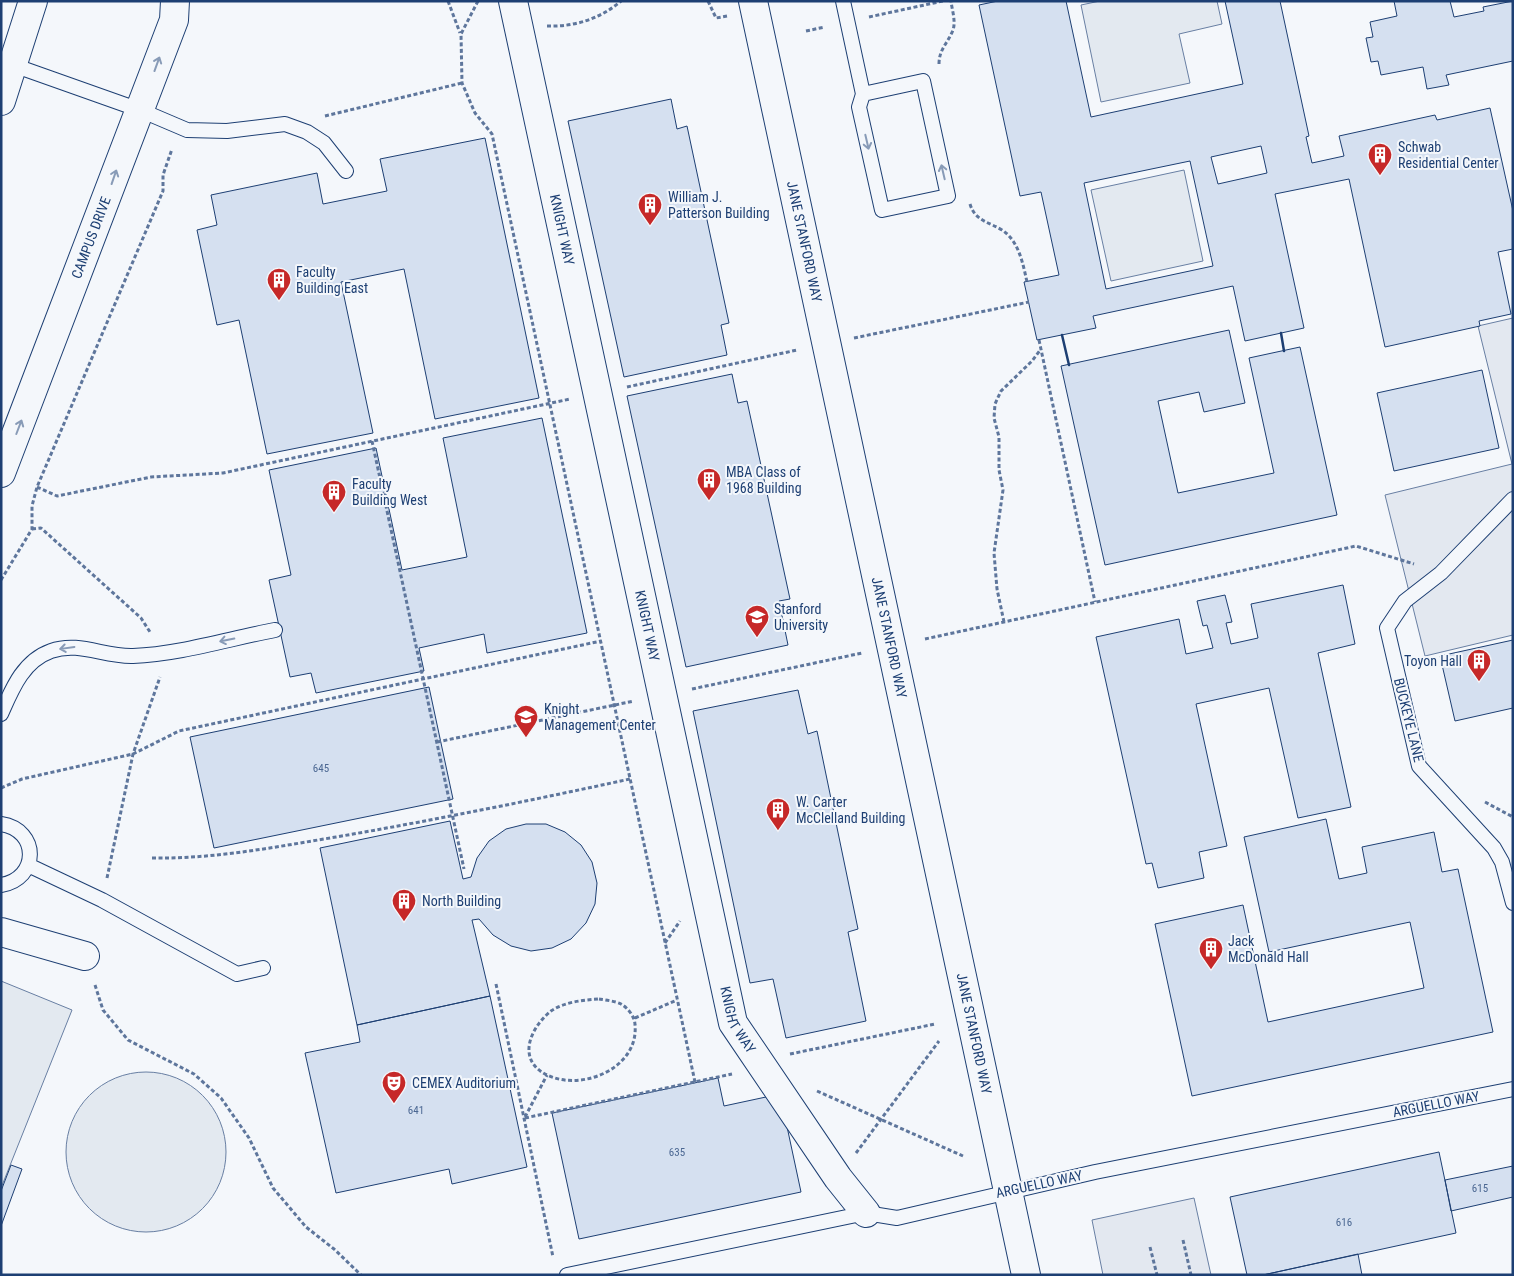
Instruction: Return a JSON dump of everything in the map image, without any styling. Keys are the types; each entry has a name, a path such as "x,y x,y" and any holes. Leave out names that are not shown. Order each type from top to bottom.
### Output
{"street":[{"path":"1,102 33,1"},
{"name":"CAMPUS DRIVE","path":"1,473 174,20 175,1"},
{"name":"JANE STANFORD WAY","path":"754,1 1026,1275"},
{"name":"KNIGHT WAY","path":"515,11 733,1023 838,1178 866,1213"},
{"path":"1,932 85,956"}],"lane":[{"path":"843,1 862,94 859,107 882,210 948,196 923,81 862,94"},
{"path":"13,65 140,110 187,130 227,132 284,124 307,132 324,143 346,170"},
{"name":"BUCKEYE LANE","path":"1513,499 1441,573 1406,601 1387,628 1418,766 1494,848 1502,862 1513,903"},
{"path":"1,714 16,679 31,664 50,651 72,646 110,654 131,656 155,654 275,630"},
{"path":"1,824 17,829 24,836 30,855 28,865 18,880 1,885"},
{"path":"28,865 102,900 237,974 263,968"},
{"name":"ARGUELLO WAY","path":"567,1275 866,1213 897,1218 1008,1190 1513,1089"}],"path":[{"path":"448,1 461,34 462,83 475,113 492,134 695,1082"},
{"path":"461,34 478,1"},
{"path":"515,11 564,26 583,22 621,1"},
{"path":"708,1 716,18 728,16"},
{"path":"861,19 943,1"},
{"path":"938,63 940,52 953,30 954,20 950,1"},
{"path":"806,31 831,25"},
{"path":"307,132 316,118 462,83"},
{"path":"1,580 32,529 32,506 37,487 163,191 163,174 173,147"},
{"path":"971,208 976,216 1003,230 1013,242 1022,257 1026,282"},
{"path":"851,339 1028,302"},
{"path":"1039,340 1095,602"},
{"path":"1004,622 997,589 994,553 1003,490 999,470 999,437 994,418 995,404 1000,392 1041,349"},
{"path":"37,487 57,496 151,477 223,473 799,350"},
{"path":"372,441 464,869"},
{"path":"32,529 41,528 56,541 141,618 152,634"},
{"path":"925,640 1356,546 1441,573"},
{"path":"1,788 22,779 133,754 179,731 601,641"},
{"path":"102,900 133,754 160,676"},
{"path":"152,858 223,856 453,817 630,779"},
{"path":"85,956 103,1010 128,1040 194,1074 221,1098 249,1138 273,1188 306,1226 361,1275"},
{"path":"496,984 555,1266"},
{"path":"598,999 621,1004 634,1018 636,1038 626,1058 608,1072 579,1082 555,1079 547,1075 540,1072 530,1060 528,1044 536,1026 552,1010 578,1001 598,999"},
{"path":"634,1018 677,1000"},
{"path":"838,1178 938,1041"},
{"path":"525,1118 547,1075"},
{"path":"808,1087 963,1156"},
{"path":"1183,1240 1191,1275"},
{"path":"1150,1247 1157,1275"}],"shaded area":[{"path":"1100,1 1217,1 1222,24 1179,34 1190,83 1101,102 1081,5"},
{"path":"1184,170 1203,261 1111,281 1091,190"},
{"path":"1513,318 1513,635 1425,656 1385,495 1512,464 1478,326"},
{"path":"1,981 72,1010 1,1188"},
{"path":"154,1072 184,1081 203,1095 213,1107 220,1121 225,1136 225,1168 220,1183 213,1197 203,1209 191,1219 169,1229 154,1232 138,1232 123,1229 101,1219 79,1197 67,1168 66,1144 69,1129 79,1107 101,1085 130,1073"},
{"path":"1194,1198 1211,1275 1103,1275 1092,1220"}],"building":[{"name":"Schwab Residential Center","path":"998,1 1066,1 1091,117 1243,84 1225,1 1280,1 1309,136 1306,137 1312,163 1344,156 1339,136 1435,115 1437,120 1490,108 1513,211 1513,249 1498,252 1511,314 1479,321 1480,326 1385,347 1349,179 1275,194 1304,328 1245,341 1233,286 1093,316 1096,328 1037,340 1024,282 1059,275 1041,192 1020,196 979,5","holes":["1261,146 1267,173 1218,184 1211,157","1190,161 1213,266 1106,289 1084,183"]},
{"path":"1394,1 1450,1 1454,17 1484,11 1483,7 1513,1 1513,61 1446,75 1449,85 1427,89 1423,67 1381,75 1378,61 1371,62 1366,38 1373,37 1370,22 1397,16"},
{"name":"William J. Patterson Building","path":"671,99 677,129 687,126 729,323 721,325 727,355 624,377 568,121"},
{"name":"Faculty Building East","path":"485,138 539,398 435,419 404,269 341,282 373,433 267,454 239,320 217,325 197,230 217,225 211,195 317,173 323,204 387,191 380,159"},
{"path":"1229,330 1245,403 1204,412 1199,392 1158,401 1178,493 1274,473 1249,358 1300,347 1337,515 1105,565 1061,366"},
{"path":"1482,370 1499,448 1394,471 1377,393"},
{"name":"MBA Class of 1968 Building","path":"732,374 738,403 747,401 790,599 779,601 788,645 686,667 627,396"},
{"name":"Faculty Building West","path":"542,418 587,633 487,653 484,634 419,648 424,671 316,693 311,673 290,677 269,580 291,575 269,470 376,448 402,570 467,557 443,438"},
{"path":"1343,585 1355,644 1318,653 1351,807 1298,818 1269,688 1196,704 1227,846 1199,852 1204,878 1158,888 1152,863 1146,864 1096,637 1179,619 1186,654 1213,648 1207,625 1203,626 1197,601 1225,595 1232,622 1226,623 1231,644 1258,638 1251,604"},
{"name":"Toyon Hall","path":"1513,640 1513,708 1455,721 1440,656"},
{"path":"429,687 453,799 214,848 190,737"},
{"name":"W. Carter McClelland Building","path":"798,690 808,734 817,731 858,929 848,932 866,1021 786,1038 773,979 750,983 693,711"},
{"name":"Jack McDonald Hall","path":"1326,819 1339,879 1367,873 1362,847 1434,832 1442,872 1458,869 1493,1032 1192,1096 1155,924 1243,905 1268,1022 1424,988 1410,922 1269,952 1244,837"},
{"name":"North Building","path":"450,821 463,879 471,877 477,858 489,841 506,829 526,824 546,824 565,832 581,845 592,862 597,883 595,904 586,923 571,939 552,948 531,951 511,946 493,935 479,919 472,920 490,996 357,1025 320,848"},
{"path":"490,996 527,1167 452,1184 449,1169 336,1193 305,1053 360,1042 357,1025"},
{"path":"718,1078 724,1106 780,1094 801,1192 579,1239 552,1113"},
{"path":"1439,1152 1456,1233 1263,1275 1247,1275 1230,1197"},
{"path":"11,1165 22,1169 1,1226 1,1191"},
{"path":"1513,1166 1513,1197 1451,1211 1445,1180"},
{"path":"1358,1254 1362,1275 1263,1275"}],"wall":[{"path":"1281,333 1284,351"},
{"path":"1062,335 1069,365"}],"place":[{"name":"Schwab Residential Center","path":"1380,176"},
{"name":"William J. Patterson Building","path":"650,226"},
{"name":"Faculty Building East","path":"279,301"},
{"name":"MBA Class of 1968 Building","path":"709,501"},
{"name":"Faculty Building West","path":"334,513"},
{"name":"Stanford University","path":"757,638"},
{"name":"Toyon Hall","path":"1479,682"},
{"name":"Knight Management Center","path":"526,738"},
{"name":"W. Carter McClelland Building","path":"778,831"},
{"name":"North Building","path":"404,922"},
{"name":"Jack McDonald Hall","path":"1211,970"},
{"name":"CEMEX Auditorium","path":"394,1104"}]}
